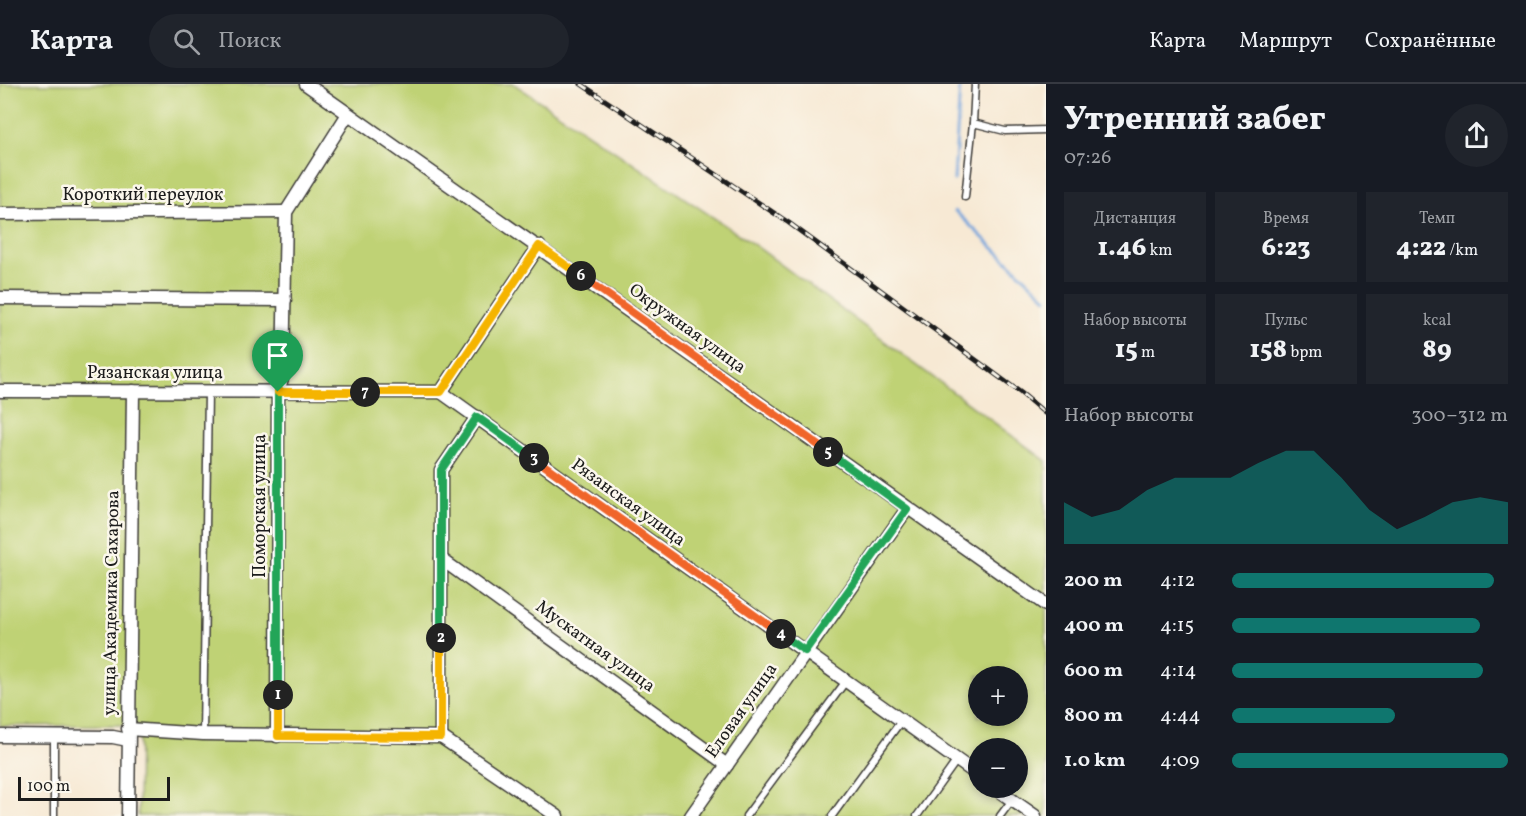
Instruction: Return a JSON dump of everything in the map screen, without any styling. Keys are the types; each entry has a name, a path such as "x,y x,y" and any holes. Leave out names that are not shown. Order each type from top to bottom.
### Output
{"street":[{"name":"Окружная улица","path":"306,84 1046,605"},
{"path":"286,212 348,114"},
{"name":"Короткий переулок","path":"0,214 286,212"},
{"name":"Поморская улица","path":"278,736 278,392 283,375 286,212"},
{"path":"441,392 539,246"},
{"path":"0,298 285,300"},
{"name":"Рязанская улица","path":"0,391 441,392 968,768"},
{"name":"улица Академика Сахарова","path":"128,816 133,391"},
{"path":"441,737 441,470 477,417"},
{"name":"Еловая улица","path":"691,816 907,509"},
{"name":"Мускатная улица","path":"441,559 727,765"},
{"path":"0,736 203,734 441,737 558,816"},
{"path":"1009,798 1035,816"}],"lane":[{"path":"964,196 973,123 975,84"},
{"path":"973,123 1005,130 1046,130"},
{"path":"203,734 208,392"},
{"path":"746,816 846,681"},
{"path":"832,816 902,720"},
{"path":"54,737 54,816"},
{"path":"917,816 957,760"},
{"path":"1000,816 1012,800"}],"green space":[{"path":"0,84 514,84 756,246 1046,461 1046,816 138,816 139,725 0,726"}],"waterway":[{"path":"954,180 960,84"},
{"path":"955,211 1046,298"}],"railway":[{"path":"581,84 789,223 1021,393 1046,414"}],"route":[{"path":"539,246 907,509 805,651 477,417 441,470 441,737 278,736 278,392 441,392 539,246"}]}
